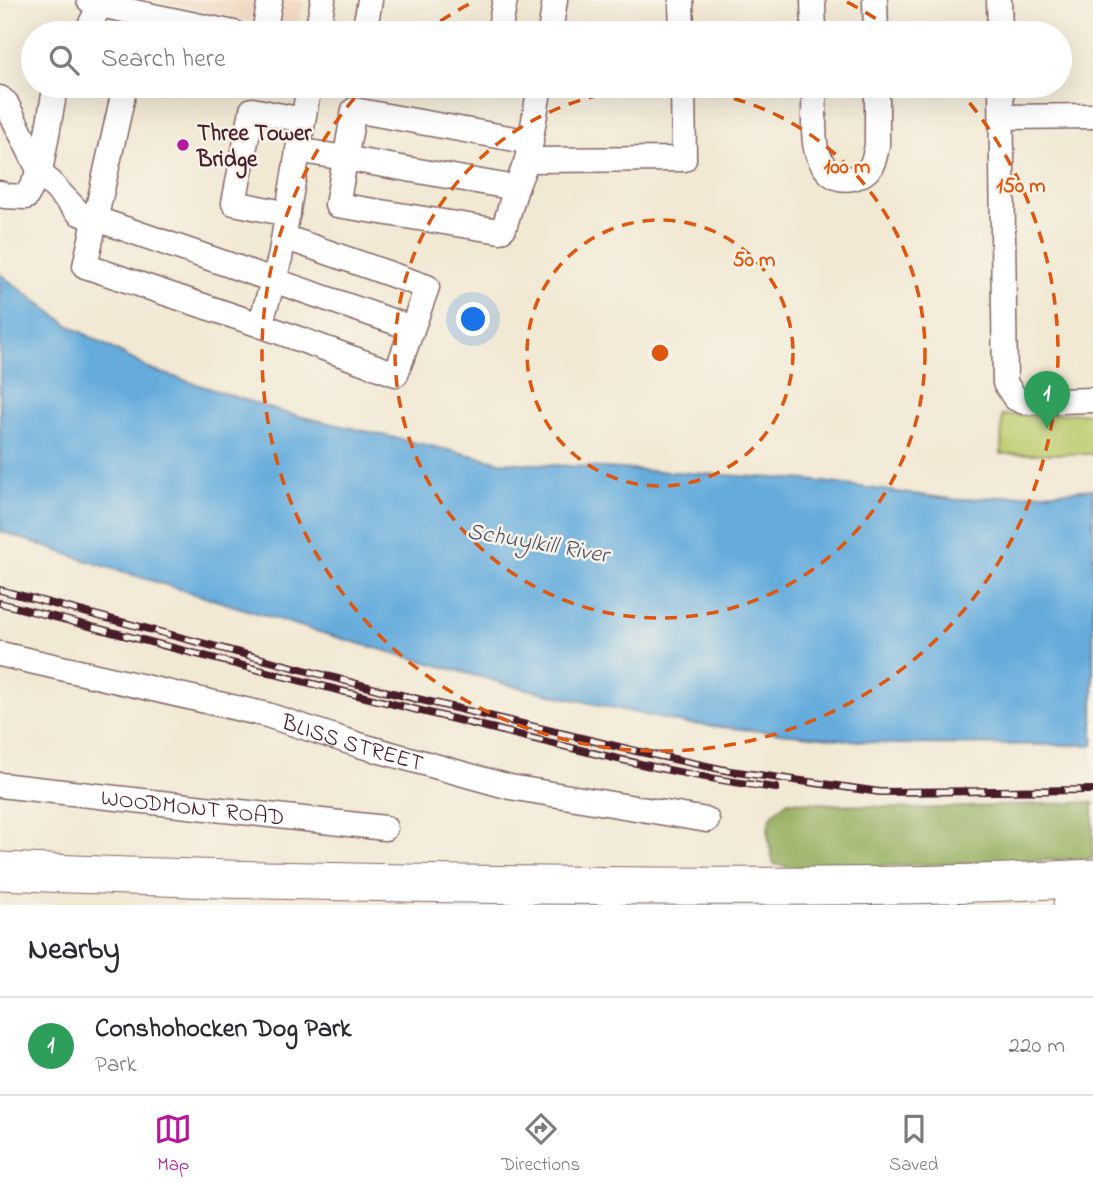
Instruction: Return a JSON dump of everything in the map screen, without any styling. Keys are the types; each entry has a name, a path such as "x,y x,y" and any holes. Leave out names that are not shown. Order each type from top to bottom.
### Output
{"highway":[{"path":"0,871 189,879 746,888 1093,878"},
{"path":"0,895 306,905"},
{"path":"1072,905 1093,904"}],"street":[{"path":"319,21 323,0"},
{"path":"366,21 370,0"},
{"path":"501,21 505,0"},
{"path":"552,21 555,0"},
{"path":"681,0 682,21"},
{"path":"813,0 814,21"},
{"path":"875,0 876,21"},
{"path":"999,0 1000,21"},
{"path":"264,1 264,21"},
{"path":"90,21 95,3 178,21"},
{"path":"0,98 6,103 40,172 79,213 96,219 281,248 427,287 396,374 85,266 96,219 122,98"},
{"path":"0,194 26,197 40,172 53,98"},
{"path":"260,325 281,248 307,98"},
{"path":"538,98 529,151 522,176 504,228 500,231 337,205 354,110 529,151 684,159 683,98"},
{"path":"814,98 815,148 829,173 843,180 860,176 870,167 876,153 877,98"},
{"path":"1001,98 1005,383 1015,398 1024,402 1093,400"},
{"path":"303,120 252,110 234,203 281,248 412,328"},
{"path":"1002,117 1093,116"},
{"path":"298,150 516,188"},
{"name":"BLISS STREET","path":"0,654 267,715 359,745 510,787 707,820"},
{"name":"WOODMONT ROAD","path":"0,785 385,828"}],"shaded area":[{"path":"160,0 304,0 300,21 247,21"}],"green space":[{"path":"1093,413 1093,454 1001,454 1002,415"},
{"path":"788,801 913,809 1093,802 1093,858 792,868 774,864 768,838 771,818"}],"water":[{"name":"Schuylkill River","path":"0,274 70,326 150,369 285,413 501,462 808,480 958,500 1093,489 1093,745 890,744 682,723 509,685 329,635 91,562 0,531"}],"railway":[{"path":"0,590 384,691 730,771 880,792 1093,790"},
{"path":"0,603 582,750 698,776 776,788"}],"place":[{"name":"Three Tower Bridge","path":"183,145"},
{"name":"Conshohocken Dog Park","path":"1047,429"}]}
